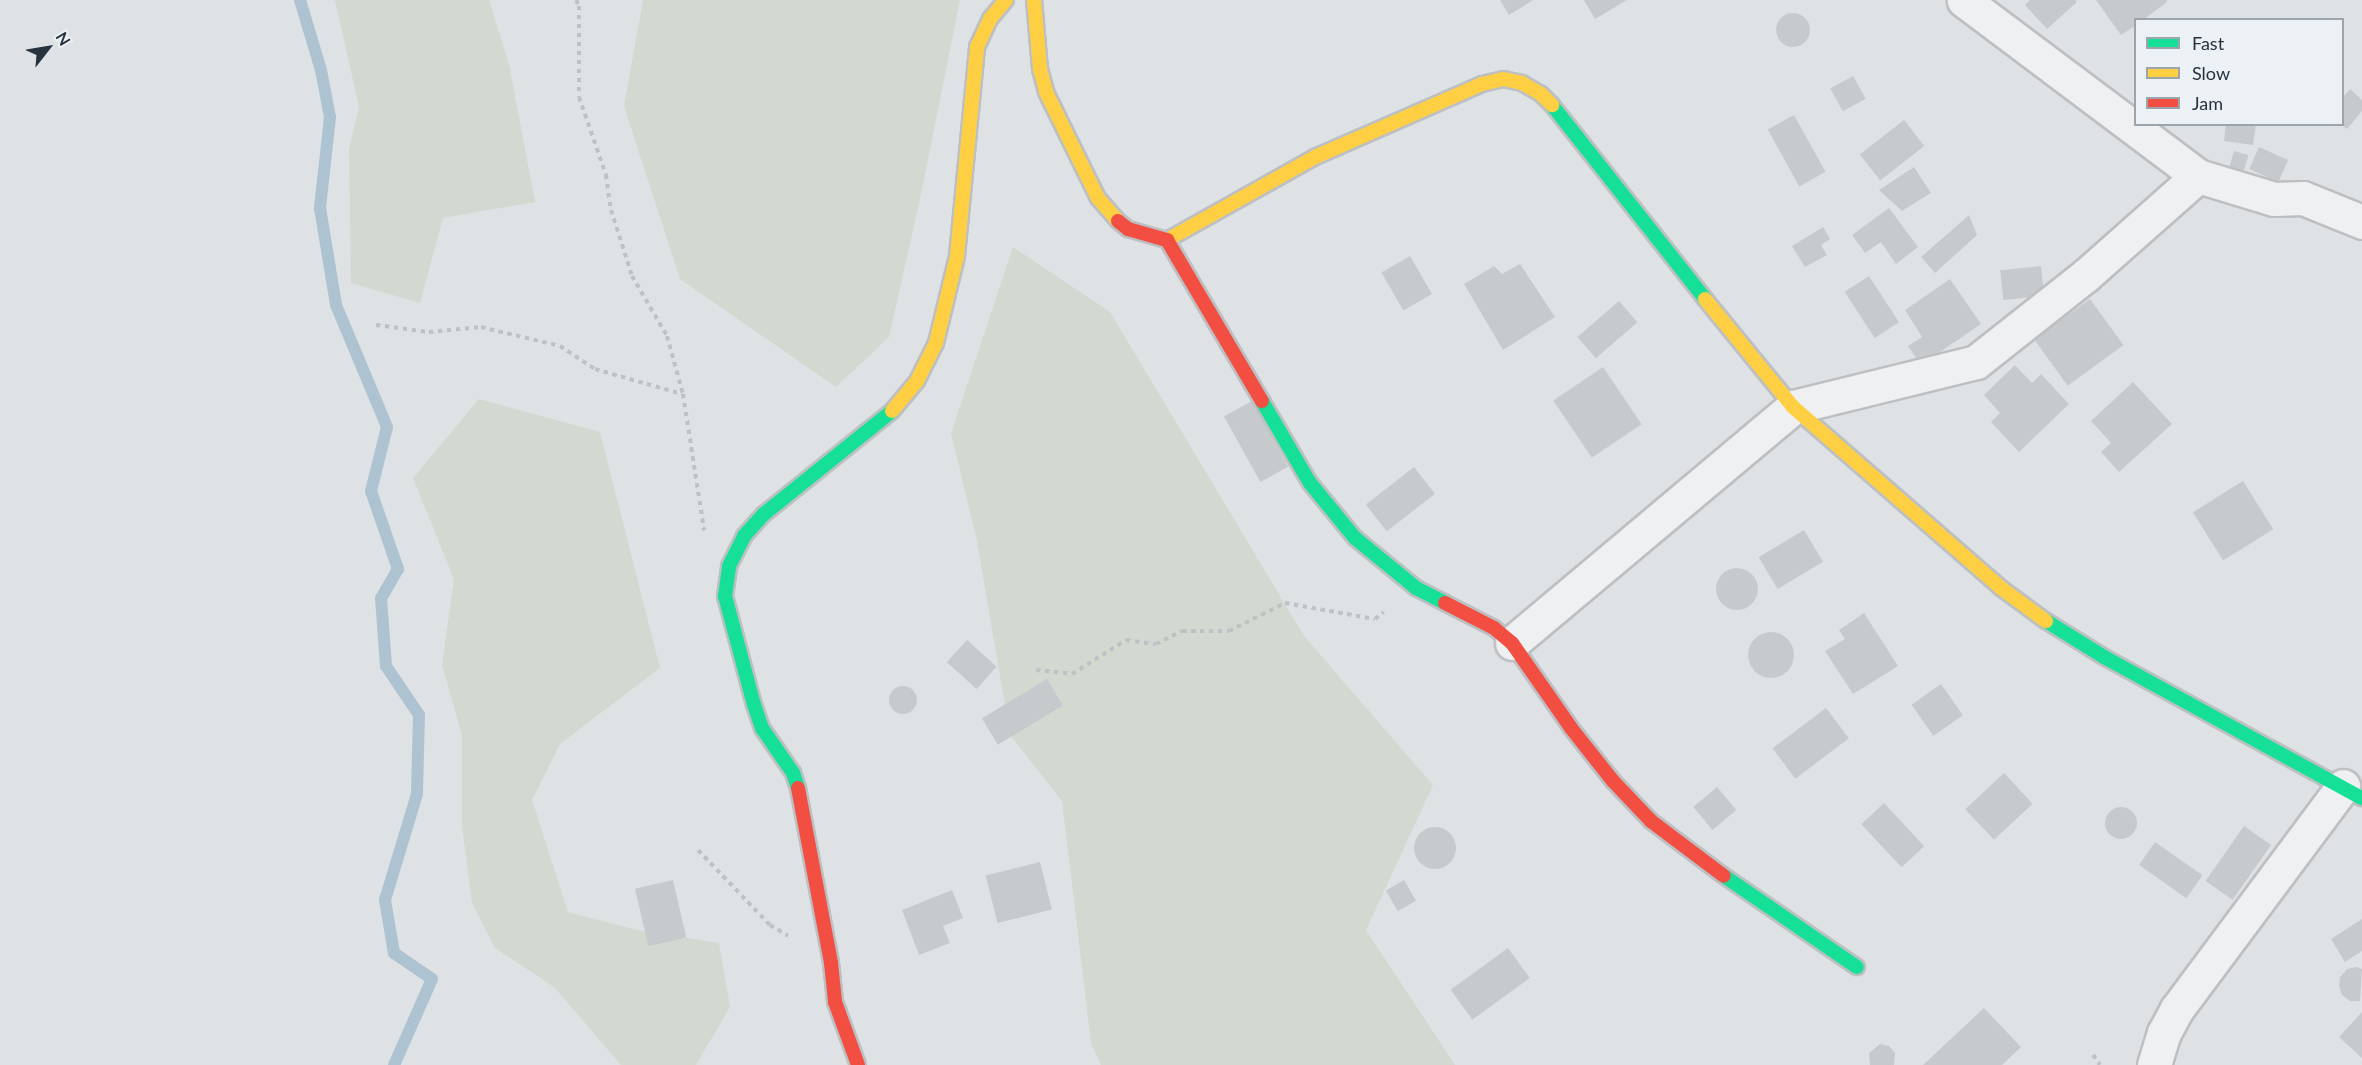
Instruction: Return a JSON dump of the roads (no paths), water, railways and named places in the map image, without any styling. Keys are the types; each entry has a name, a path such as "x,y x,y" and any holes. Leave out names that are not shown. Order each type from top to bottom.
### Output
{"street":[{"path":"858,1065 835,1002 831,963 802,798 793,773 762,728 754,705 725,596 729,566 744,536 764,514 885,419 917,381 936,343 957,256 977,47 990,19 1006,0"},
{"path":"1034,0 1040,69 1046,92 1098,198 1112,216 1128,229 1167,240 1310,483 1355,538 1416,588 1494,628 1512,643 1571,728 1613,782 1651,821 1754,898 1857,967"},
{"path":"1964,0 2198,176 2274,199 2303,198 2362,222"},
{"path":"1167,240 1315,157 1471,88 1503,79 1522,83 1541,94 1557,111 1719,318 1793,407 2001,588 2053,626 2104,657 2352,792 2177,1009 2164,1033 2154,1065"},
{"path":"1512,643 1793,407 1976,362 2085,276 2198,176"}],"waterway":[{"path":"300,0 321,70 330,117 320,208 336,305 387,427 371,491 398,569 381,598 386,666 419,715 417,794 385,900 394,953 432,979 394,1065"}]}
